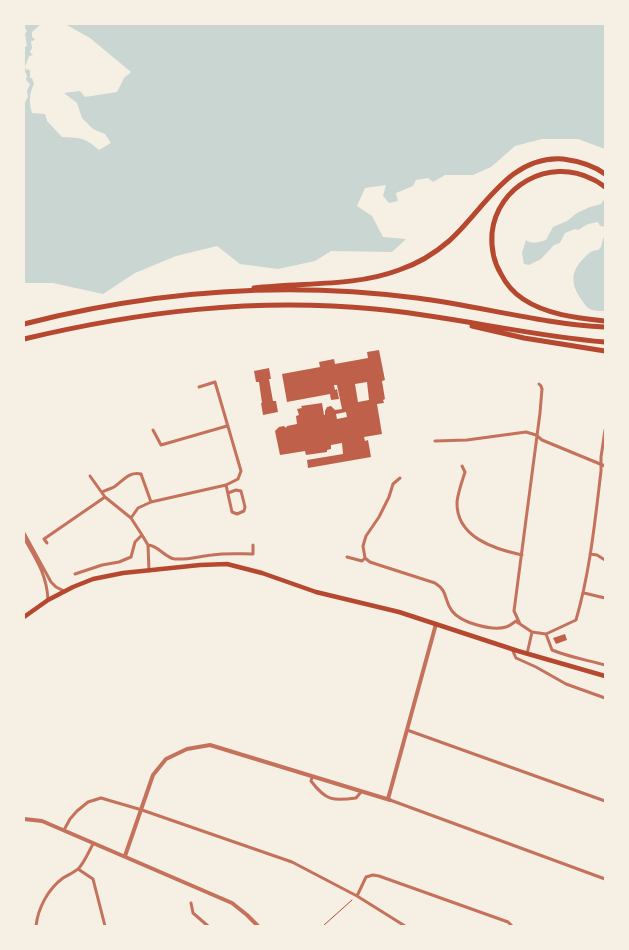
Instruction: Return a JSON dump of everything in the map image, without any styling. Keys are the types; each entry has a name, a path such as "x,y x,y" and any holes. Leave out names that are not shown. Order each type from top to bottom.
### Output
{"highway":[{"path":"224,292 278,285 349,281 380,276 410,266 431,255 448,242 466,225 498,187 528,165 539,161 555,159 569,160 597,168 605,174"},
{"path":"605,187 592,179 576,173 560,171 545,173 531,178 518,186 507,196 493,223 492,239 492,256 498,269 512,290 523,299 538,307 559,314 605,320"},
{"path":"24,324 95,308 164,297 224,292 276,290 379,294 461,304 560,322 605,327"},
{"path":"24,339 112,320 160,313 204,308 273,305 330,306 425,315 576,340 605,342"},
{"path":"425,315 524,338 605,351"}],"main road":[{"path":"24,617 64,591 93,579 108,575 216,563 237,566 316,592 399,612 527,654 605,676"}],"street":[{"path":"131,518 138,508 151,502 226,485 238,479 241,471 215,382 199,387"},
{"path":"520,624 514,611 542,389 539,384"},
{"path":"153,430 161,445 227,426"},
{"path":"400,478 393,484 390,497 366,536 363,546 365,558 378,566 435,583 442,587 447,604 452,612 466,621 476,625 500,628 507,627 516,621 532,632 546,634 576,620 584,593 603,465 605,430"},
{"path":"434,441 467,440 526,432 603,465"},
{"path":"462,466 465,472 457,504 458,513 463,525 489,546 522,555"},
{"path":"102,492 114,487 124,477 136,473 141,474 151,502"},
{"path":"90,476 106,497 131,518 142,535 148,545 149,571"},
{"path":"226,485 232,512 237,514 244,511 245,507 241,491 236,490 228,493"},
{"path":"47,543 44,539 106,497"},
{"path":"24,533 51,582 56,587 64,591"},
{"path":"75,574 102,565 119,562 131,557 135,542 142,535"},
{"path":"24,538 37,560 47,585 48,600"},
{"path":"148,545 151,545 165,555 173,558 184,559 223,554 253,554 253,545"},
{"path":"590,554 597,555 605,560"},
{"path":"347,556 362,561 365,558"},
{"path":"584,593 605,598"},
{"path":"389,799 436,624"},
{"path":"527,654 532,632"},
{"path":"546,634 552,650 565,655 605,665"},
{"path":"512,649 516,658 536,667 566,684 605,698"},
{"path":"407,730 605,801"},
{"path":"125,856 153,775 166,759 187,749 210,745 361,792 389,799 605,879"},
{"path":"312,776 311,781 326,797 336,800 356,798 361,792"},
{"path":"64,830 70,819 77,811 88,802 101,798 142,810 292,862 356,896 405,926"},
{"path":"24,819 42,821 232,903 258,926"},
{"path":"36,926 43,903 51,890 62,879 78,869 93,844"},
{"path":"78,869 93,879 104,926"},
{"path":"356,896 366,877 373,875 379,876 508,922 512,926"},
{"path":"191,903 193,913 208,926"}],"path":[{"path":"323,926 356,896"}],"shaded area":[{"path":"24,24 41,24 32,32 32,37 35,39 31,41 32,48 30,52 33,55 29,56 25,67 26,70 28,69 30,71 30,78 32,78 34,84 30,98 32,113 45,114 47,121 62,137 86,140 99,150 111,143 105,134 93,129 82,118 77,103 64,93 80,91 85,97 117,92 124,78 131,72 90,38 65,24 605,24 605,149 578,139 542,139 515,146 491,167 473,175 445,175 433,182 428,178 416,180 413,186 396,193 398,201 389,203 383,196 386,185 365,188 357,206 372,216 383,237 406,239 392,252 331,251 315,261 278,269 240,264 217,246 176,256 135,273 103,294 53,283 24,283 24,104 28,97 27,91 30,84 26,80 27,76 24,72 24,47 27,46 25,34 27,31"},
{"path":"605,198 605,227 600,226 598,222 588,224 578,230 575,229 565,233 560,243 554,245 541,259 529,265 524,264 522,253 526,240 533,243 546,240 553,227 567,221 577,213 601,204"},
{"path":"605,237 605,311 595,311 583,303 575,288 573,279 579,264 590,253 601,247 603,238"}],"building":[{"path":"379,350 385,380 382,381 385,399 383,400 384,403 377,404 382,434 364,437 365,441 368,440 371,457 308,468 307,460 343,454 342,443 331,445 331,449 327,450 327,452 306,455 305,451 280,455 275,431 279,427 284,426 286,428 287,426 297,424 296,416 299,415 297,409 302,408 301,406 322,403 324,415 327,407 331,406 335,410 342,409 337,385 334,385 335,390 337,389 339,399 331,400 330,394 287,402 282,374 320,367 319,362 334,359 335,364 368,358 367,352","holes":["367,382 369,400 358,402 355,384","346,412 347,417 337,419 336,414"]},
{"path":"269,368 271,379 269,379 273,401 276,401 278,412 263,415 259,382 256,382 254,371"},
{"path":"565,634 567,640 556,644 553,638"}]}
